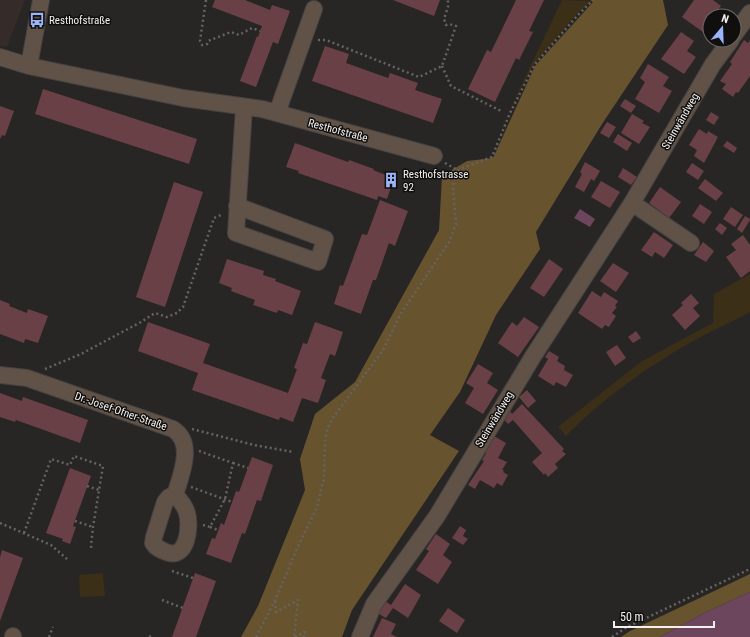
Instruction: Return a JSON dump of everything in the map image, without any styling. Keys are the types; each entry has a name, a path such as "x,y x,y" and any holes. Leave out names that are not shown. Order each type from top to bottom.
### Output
{"street":[{"path":"29,66 41,0"},
{"path":"277,113 314,9"},
{"path":"742,24 750,13"},
{"name":"Steinwändweg","path":"360,637 374,604 437,516 532,358 632,203 713,64 724,48"},
{"name":"Resthofstraße","path":"0,57 29,66 183,98 277,113 434,156"},
{"path":"237,206 325,239 318,262 236,233 237,206 244,107"},
{"path":"632,203 691,243"},
{"name":"Dr.-Josef-Ofner-Straße","path":"0,375 27,378 173,429 177,432 182,439 186,450 177,497 169,497 165,502 153,544 171,554 176,554 180,551 186,541 190,526 189,522"},
{"path":"177,497 187,512 189,522"}],"path":[{"path":"206,0 200,41 202,45 231,32 239,35 252,28 260,31"},
{"path":"448,0 448,7 444,19 446,25 449,24 456,26 442,66 451,86 501,111"},
{"path":"256,637 275,600 299,544 317,508 324,478 325,441 332,419 383,350 400,315 449,242 456,224 453,189 454,178 460,169 492,157 510,113 535,64 593,0"},
{"path":"303,39 326,40 419,77 442,66"},
{"path":"27,378 38,371 81,354 141,322 150,315 155,313 167,317 177,313 183,307 214,218 237,206"},
{"path":"188,428 254,445 293,452"},
{"path":"194,450 248,468"},
{"path":"24,533 51,459 70,465 74,456 103,466 93,527 92,550"},
{"path":"210,527 225,500 233,463"},
{"path":"177,497 182,495 185,485 232,502"},
{"path":"88,486 98,490"},
{"path":"75,521 93,527"},
{"path":"189,522 195,522 218,530"},
{"path":"0,523 51,545 67,559"},
{"path":"612,637 627,627 750,569"},
{"path":"172,571 193,578"},
{"path":"162,600 183,608"},
{"path":"275,600 276,612 298,600 295,637"},
{"path":"49,637 53,627"},
{"path":"295,637 305,632 304,637"}],"shaded area":[{"path":"0,0 25,0 7,47 0,46"},
{"path":"562,0 592,1 577,14 534,64 508,113"},
{"path":"590,0 663,0 668,25 602,124 536,232 540,249 496,315 460,392 430,435 459,451 352,610 342,637 241,637 258,606 305,490 300,459 315,414 355,382 439,230 442,176 467,161 493,158 535,66 593,2"},
{"path":"580,209 595,219 590,227 574,218"},
{"path":"750,274 750,312 695,340 644,371 595,408 566,436 558,427 642,361 713,323 714,294"},
{"path":"103,573 105,596 80,597 79,575"},
{"path":"750,574 750,592 706,612 660,637 621,637 630,631"},
{"path":"750,592 750,637 660,637 706,612"}],"building":[{"path":"215,0 245,0 270,10 272,5 290,11 278,44 273,42 256,87 240,81 262,26 212,7"},
{"path":"393,0 440,0 434,16"},
{"path":"516,0 544,0 529,31 533,32 519,60 516,58 495,102 468,89 487,50 491,52"},
{"path":"694,0 713,0 721,6 720,8 702,8 702,31 682,17"},
{"path":"681,32 694,41 687,51 696,57 684,74 661,59"},
{"path":"744,40 748,43 750,40 750,76 738,93 736,92 733,97 722,89 726,84 720,81 732,64 730,62 739,48 742,48"},
{"path":"325,46 349,54 346,63 388,78 390,73 418,83 415,90 442,99 433,123 312,81"},
{"path":"648,64 669,77 663,86 672,91 659,113 635,99 645,82 640,78"},
{"path":"43,89 197,139 189,164 35,114"},
{"path":"625,99 636,106 631,113 620,106"},
{"path":"0,106 14,111 5,136 2,135 0,139"},
{"path":"711,112 719,117 714,125 706,120"},
{"path":"632,114 644,121 642,123 650,127 639,144 621,133"},
{"path":"607,122 616,127 609,138 600,133"},
{"path":"699,129 707,134 708,131 718,137 704,163 694,156 697,150 689,145"},
{"path":"618,134 632,143 627,151 613,142"},
{"path":"727,141 737,148 734,153 723,146"},
{"path":"295,143 348,162 349,160 394,178 387,199 378,196 377,200 298,173 299,171 286,167"},
{"path":"585,162 600,171 594,181 591,179 584,192 575,187 582,174 580,172"},
{"path":"692,163 704,171 698,180 686,172"},
{"path":"623,168 637,177 631,185 618,177"},
{"path":"705,179 723,193 716,201 698,188"},
{"path":"601,181 620,192 610,208 591,197"},
{"path":"174,182 203,192 165,307 136,297"},
{"path":"660,187 681,202 669,218 649,203"},
{"path":"380,200 408,211 395,246 389,243 376,280 373,280 361,314 334,304 340,285 343,286 362,234 367,235"},
{"path":"700,204 712,212 704,224 692,216"},
{"path":"731,207 743,215 735,227 723,219"},
{"path":"745,216 750,220 742,233 737,229"},
{"path":"720,223 727,228 722,235 715,229"},
{"path":"654,232 673,245 664,258 655,252 652,257 641,250"},
{"path":"743,235 750,245 750,271 741,278 726,257 736,250 731,244"},
{"path":"703,242 714,251 706,262 694,255"},
{"path":"227,259 264,271 263,275 276,279 275,281 301,291 292,315 278,310 277,313 253,305 255,300 231,291 232,288 219,283"},
{"path":"549,259 563,269 544,297 530,288"},
{"path":"613,263 629,273 616,292 600,281"},
{"path":"592,291 601,297 604,292 618,301 615,306 617,307 612,313 616,316 609,327 605,325 602,329 578,313"},
{"path":"691,294 699,303 693,308 700,316 685,330 672,315 683,305 681,303"},
{"path":"0,300 10,304 9,306 27,313 28,309 48,316 38,343 25,339 24,343 0,334"},
{"path":"524,317 539,327 518,357 498,343 512,322 517,326"},
{"path":"148,322 210,344 203,363 288,393 297,369 294,368 303,343 307,344 315,322 343,332 335,356 330,354 321,378 326,380 318,403 302,398 293,422 280,417 279,420 192,390 198,373 138,351"},
{"path":"636,331 641,338 633,343 628,337"},
{"path":"617,345 626,358 615,366 606,352"},
{"path":"549,351 559,357 557,361 565,366 564,370 573,375 566,387 556,382 554,386 538,376 548,359 545,357"},
{"path":"478,364 493,373 487,383 498,390 483,414 465,403 474,388 466,383"},
{"path":"527,390 536,401 528,408 519,397"},
{"path":"0,393 22,401 23,397 88,420 80,443 16,420 15,422 0,417"},
{"path":"522,404 564,449 562,451 566,454 555,464 558,468 548,477 545,473 544,475 532,462 542,453 513,420 508,424 503,418 510,411 512,414"},
{"path":"494,436 506,443 498,458 507,462 502,470 504,470 503,472 508,475 502,486 497,483 494,488 480,480 475,489 468,485 484,461 482,460 486,453 485,452"},
{"path":"252,457 273,465 261,501 257,500 245,534 242,533 231,563 206,554 212,538 215,539 221,523 224,525 236,491 239,492"},
{"path":"70,468 91,476 73,526 76,527 70,544 62,541 63,539 46,533"},
{"path":"460,526 466,530 463,536 468,539 463,545 452,538"},
{"path":"436,534 450,544 443,555 452,562 438,584 416,570 429,551 426,549"},
{"path":"2,550 23,558 0,621 0,557"},
{"path":"195,573 216,581 196,637 172,637"},
{"path":"405,584 421,595 408,618 393,608 386,618 377,613 385,601 391,605"},
{"path":"448,608 465,620 457,633 439,621"},
{"path":"382,618 396,624 391,634 397,637 373,637"}],"place":[{"name":"Resthofstraße","path":"37,20"},
{"name":"Resthofstrasse 92","path":"391,180"}]}
